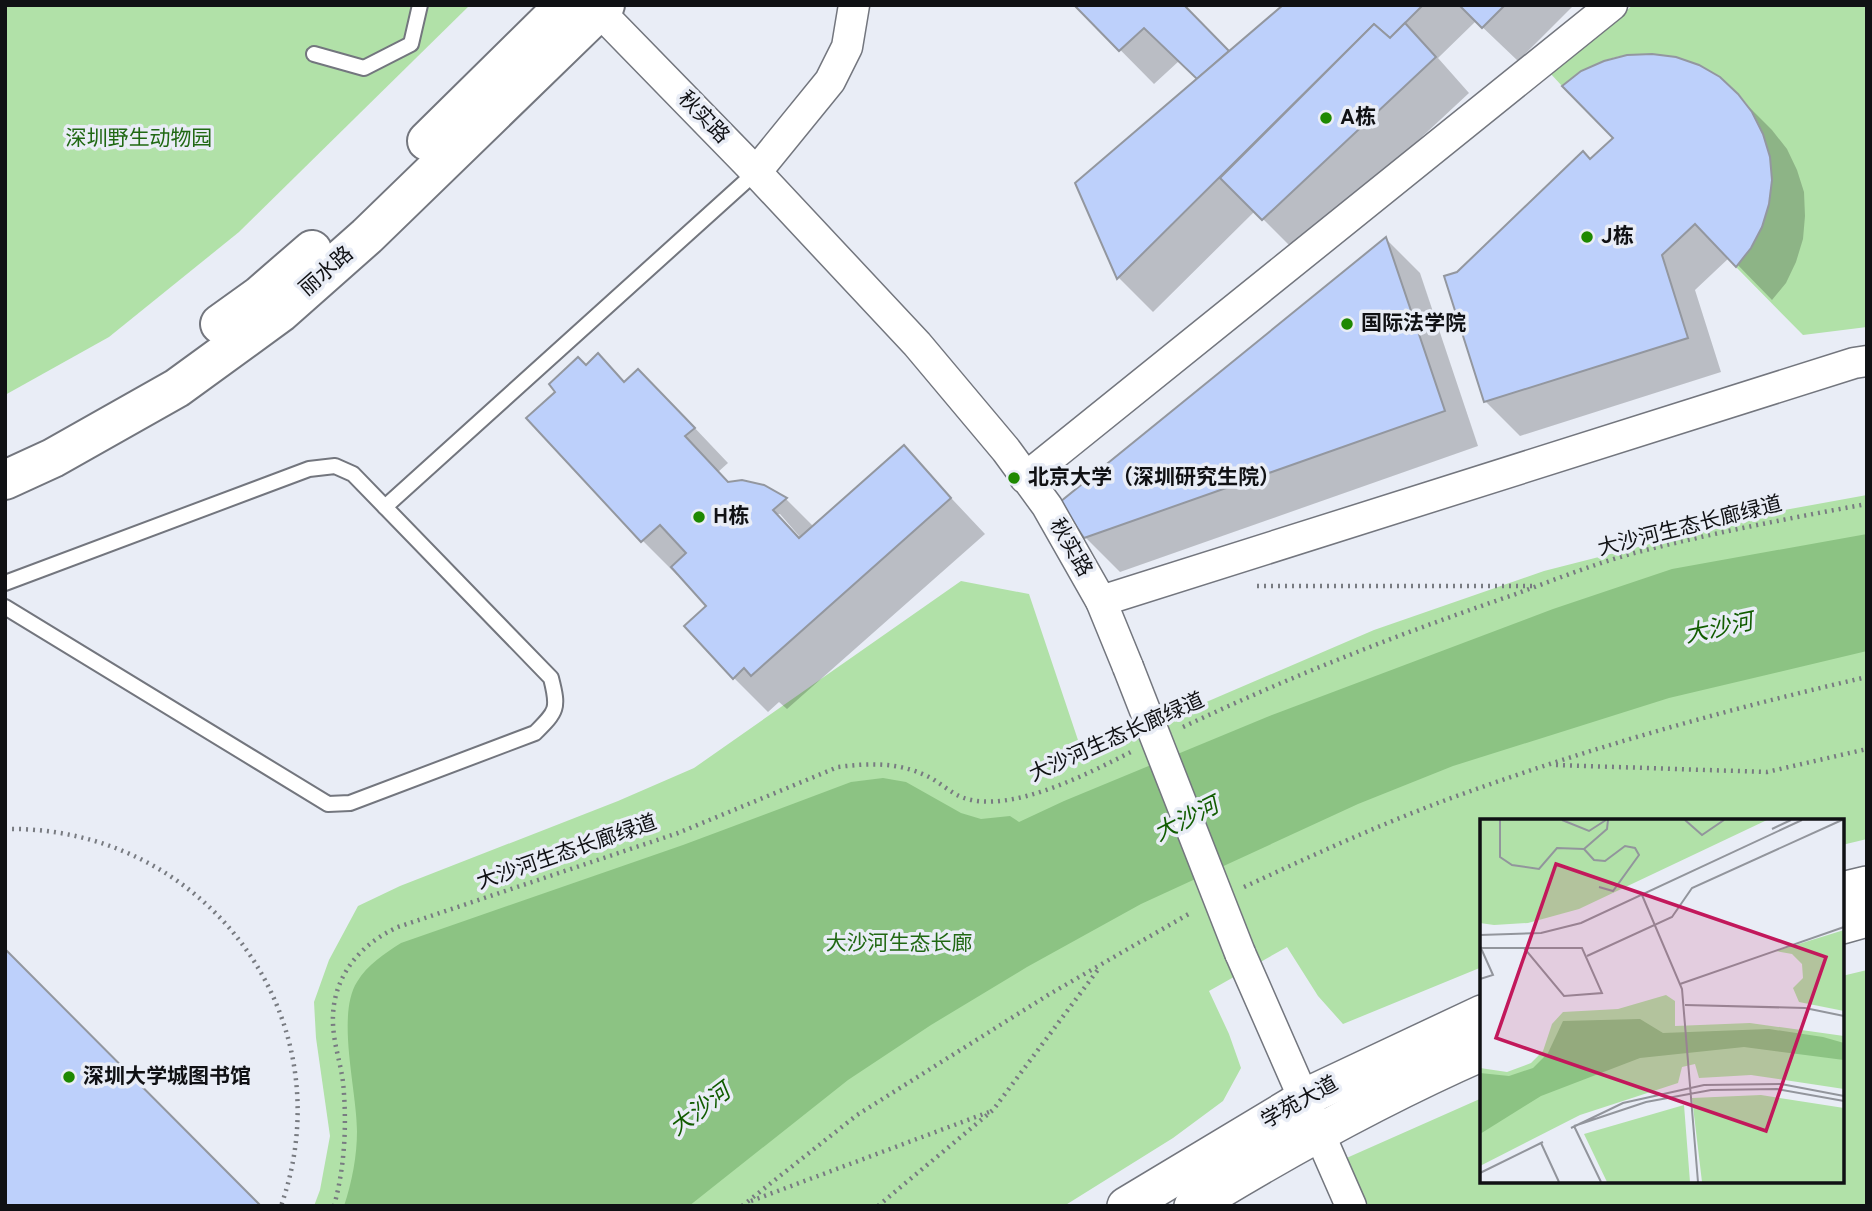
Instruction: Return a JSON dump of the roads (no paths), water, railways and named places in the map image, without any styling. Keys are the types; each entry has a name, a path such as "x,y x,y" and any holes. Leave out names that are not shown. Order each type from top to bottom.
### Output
{"main road":[{"name":"丽水路","path":"5,453 44,435 160,369 259,296 590,7"},
{"name":"丽水路","path":"5,480 52,458 177,388 280,313 367,236 590,7"}],"street":[{"path":"756,172 830,81 848,47 854,5"},
{"path":"1026,478 1612,5"},
{"name":"秋实路","path":"590,7 756,172 917,344 1006,450 1046,506 1101,601 1240,953 1351,1206"},
{"path":"1101,601 1867,361"},
{"path":"1844,891 1867,885"},
{"path":"1844,924 1867,918"},
{"name":"学苑大道","path":"1126,1206 1305,1098 1480,1015"},
{"name":"学苑大道","path":"1193,1206 1259,1165 1320,1132 1480,1053"}],"lane":[{"path":"314,54 364,68 411,44 420,5"},
{"path":"385,507 756,172"},
{"path":"5,583 309,469 335,466 353,474 551,678 557,701 552,715 535,733 350,803 328,804 5,607"}],"water":[{"name":"大沙河","path":"1867,534 1867,651 1669,698 1453,766 1358,804 1141,904 1027,967 931,1025 848,1080 689,1206 344,1206 354,1169 357,1140 348,1033 351,996 366,970 401,943 683,845 851,782 883,778 906,782 961,813 981,819 1010,816 1019,822 1267,717 1553,609 1672,569"}],"place":[{"name":"A栋","path":"1326,118"},
{"name":"J栋","path":"1587,237"},
{"name":"国际法学院","path":"1347,324"},
{"name":"北京大学（深圳研究生院）","path":"1014,478"},
{"name":"H栋","path":"699,517"},
{"name":"深圳大学城图书馆","path":"69,1077"}],"park label":[{"name":"深圳野生动物园","path":"139,139"},
{"name":"大沙河生态长廊","path":"899,944"}]}
